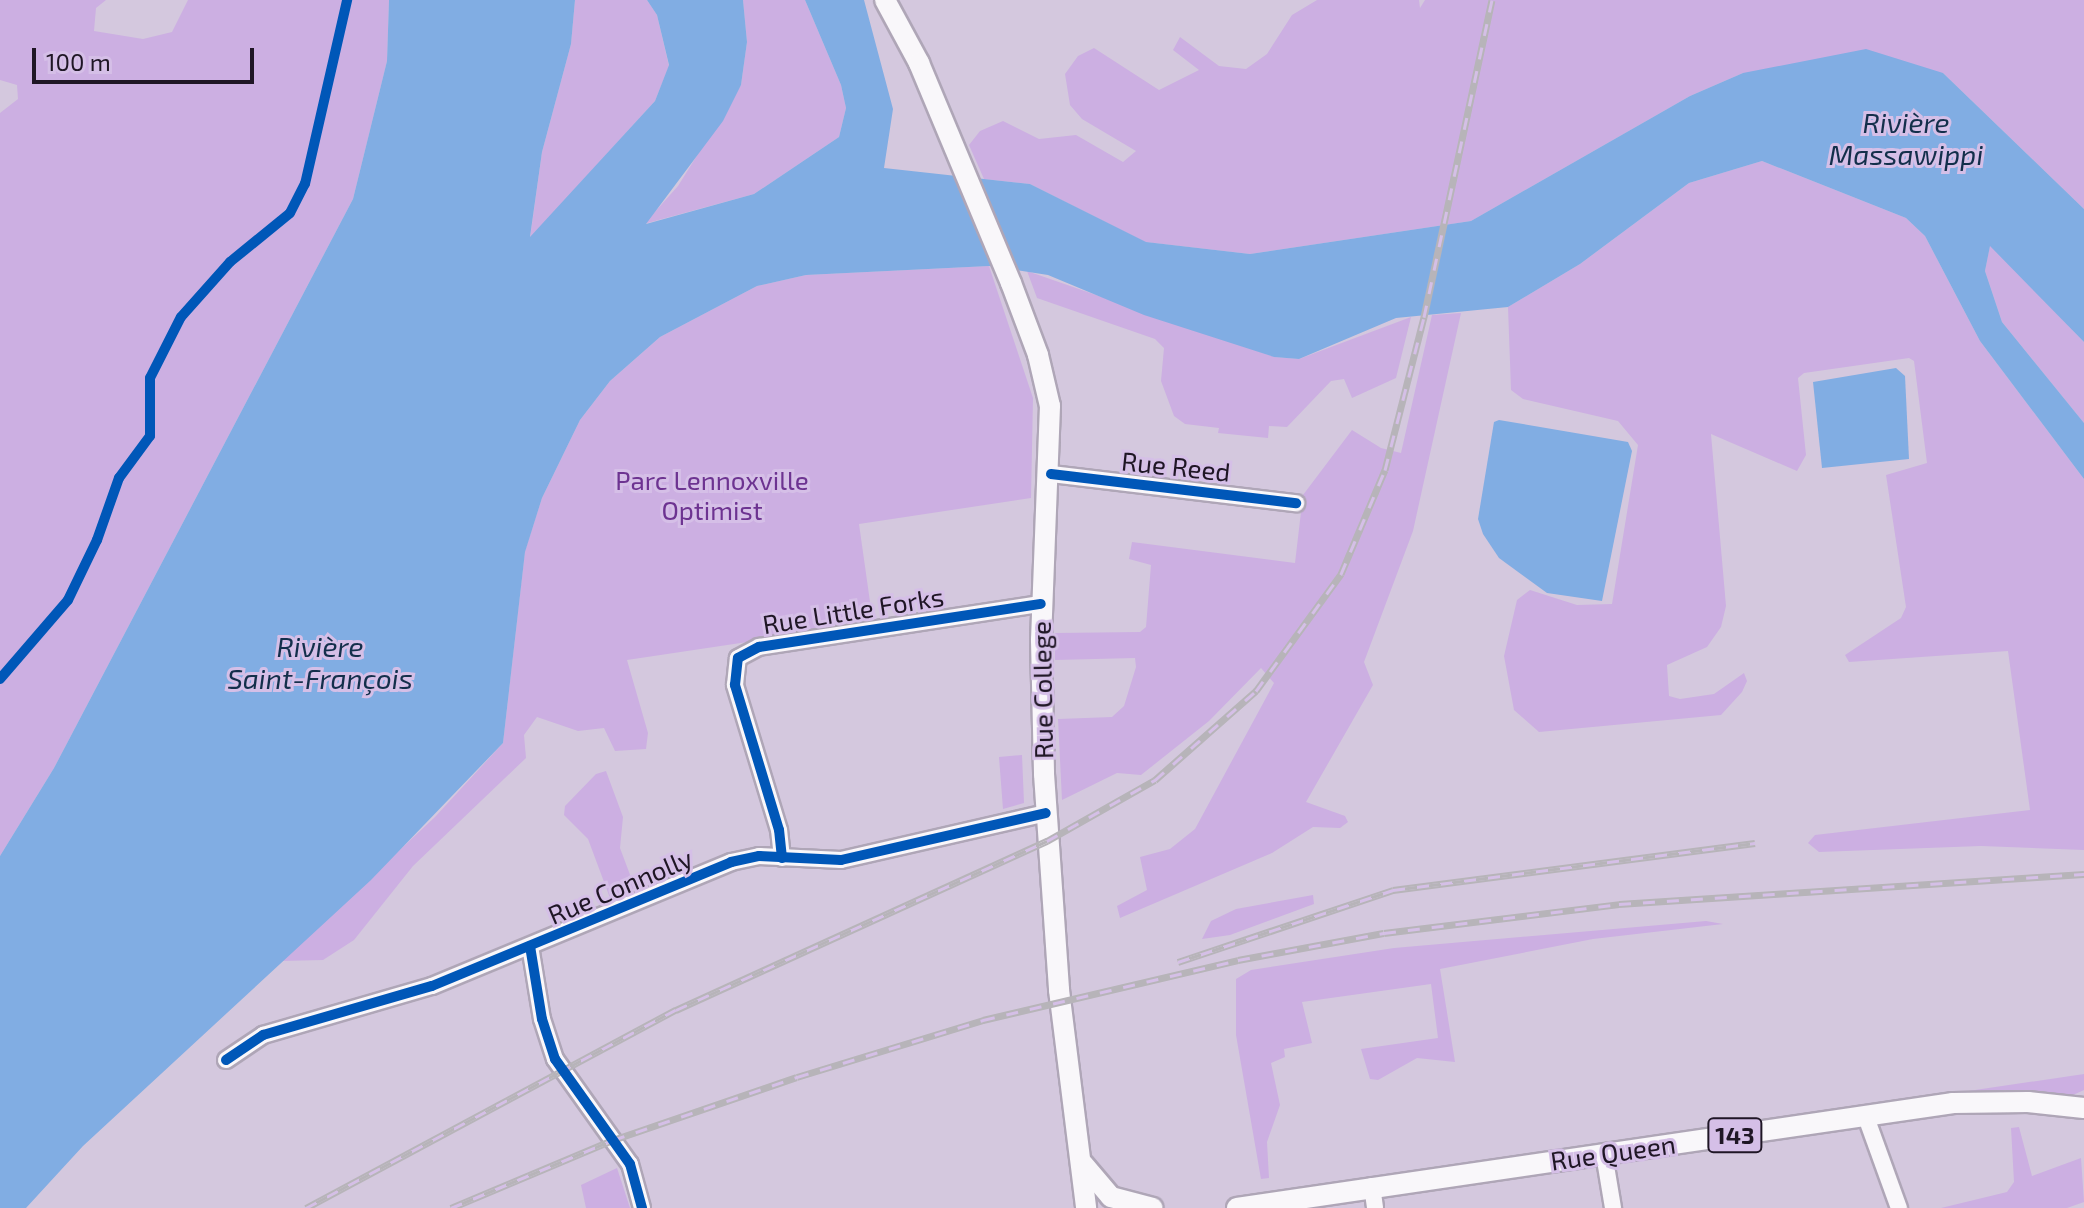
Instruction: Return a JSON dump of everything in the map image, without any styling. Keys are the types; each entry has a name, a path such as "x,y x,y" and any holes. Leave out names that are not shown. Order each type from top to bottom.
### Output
{"main road":[{"name":"Rue College","path":"885,0 914,53 1011,283 1047,389 1051,474 1041,604 1046,813 1076,1149 1086,1208"},
{"name":"Rue College","path":"901,0 914,53"},
{"name":"Rue Queen","path":"1237,1208 1372,1186 1982,1102 2084,1108"},
{"path":"1076,1149 1098,1187 1125,1202 1153,1208"}],"street":[{"name":"Rue Reed","path":"1051,474 1296,503"},
{"name":"Rue Little Forks","path":"782,858 777,823 735,685 738,658 759,647 1041,604"},
{"name":"Rue Connolly","path":"226,1060 263,1035 407,995 731,862 782,858 841,860 1046,813"},
{"path":"530,946 542,1019 555,1059 630,1164 642,1208"},
{"path":"1866,1117 1899,1208"},
{"path":"1604,1154 1613,1208"},
{"path":"1372,1186 1375,1208"}],"green space":[{"path":"0,0 106,0 96,8 94,31 143,39 172,32 188,0 389,0 387,61 353,199 54,768 0,856 0,113 18,99 17,85 0,80"},
{"path":"575,0 647,0 657,15 669,66 655,101 530,238 542,152 571,44"},
{"path":"743,0 805,0 841,85 846,108 839,137 754,194 644,224 678,186 741,85 747,42"},
{"path":"1317,0 1419,0 1420,8 1425,0 2084,0 2084,209 1943,73 1743,73 1690,96 1471,221 1250,254 1145,242 1030,184 984,179 969,145 980,131 1003,121 1039,139 1076,135 1123,162 1136,151 1082,119 1070,105 1065,74 1078,56 1094,48 1159,90 1199,70 1173,50 1180,37 1219,66 1246,69 1267,54 1292,15"},
{"path":"1762,161 1906,218 1925,236 1980,341 2084,479 2084,850 1981,846 1819,852 1808,843 1815,835 2030,810 2008,651 1849,662 1845,655 1901,618 1906,607 1886,475 1927,463 1914,361 1909,358 1804,373 1798,378 1806,455 1797,471 1711,434 1726,606 1721,627 1707,647 1667,665 1669,696 1680,699 1714,694 1744,673 1747,681 1742,692 1721,715 1539,732 1514,710 1504,656 1517,600 1530,590 1577,605 1612,604 1638,445 1618,421 1523,399 1511,390 1508,307 1580,264 1689,183"},
{"path":"1990,245 2084,342 2084,423 2002,322 1985,271"},
{"name":"Parc Lennoxville Optimist","path":"989,266 1033,398 1031,498 859,524 873,623 627,660 648,733 646,749 615,751 604,728 578,731 537,717 524,735 526,758 413,866 354,940 323,960 281,961 435,817 503,743 525,551 542,498 580,420 610,381 660,337 757,286 806,275"},
{"path":"1027,271 1275,357 1299,359 1411,317 1396,378 1352,398 1344,379 1331,381 1287,427 1269,426 1268,438 1218,433 1219,428 1185,424 1174,416 1161,381 1164,348 1155,339 1037,298"},
{"path":"1461,313 1413,531 1364,662 1373,685 1306,802 1345,816 1348,822 1340,828 1313,827 1272,853 1120,918 1117,906 1147,890 1140,857 1170,849 1195,829 1274,683 1261,668 1209,721 1141,775 1117,773 1062,800 1058,719 1112,717 1124,706 1136,667 1135,658 1055,660 1055,633 1140,632 1146,627 1151,565 1129,559 1132,542 1295,563 1303,495 1352,430 1381,448 1401,453 1432,315"},
{"path":"1022,755 1024,803 1003,809 999,757"},
{"path":"606,771 623,817 620,848 635,888 610,898 588,839 564,815 565,806 596,774"},
{"path":"1313,895 1314,904 1230,935 1202,939 1211,921 1236,909"},
{"path":"1706,921 1723,924 1593,939 1440,969 1455,1062 1417,1058 1378,1080 1370,1079 1361,1049 1438,1038 1431,984 1302,1002 1312,1043 1284,1049 1285,1057 1271,1063 1280,1105 1267,1142 1269,1178 1261,1179 1236,1035 1236,979 1251,970 1394,948"},
{"path":"2084,1074 2084,1090 2073,1095 1955,1093"},
{"path":"2019,1127 2032,1176 2081,1158 2084,1202 2067,1208 1941,1208 2007,1192 2014,1182 2011,1128"},
{"path":"617,1168 630,1208 586,1208 581,1185"}],"water":[{"name":"Rivière Saint-François","path":"389,0 575,0 571,44 542,152 530,237 655,101 669,65 657,15 647,0 743,0 747,42 741,85 723,121 646,224 754,194 839,137 846,108 841,85 805,0 864,0 893,109 884,168 1030,184 1146,242 1250,254 1471,221 1690,96 1743,73 1866,49 1943,73 2084,209 2084,342 1990,246 1985,271 2002,322 2084,423 2084,479 1980,341 1925,236 1906,218 1762,161 1689,183 1580,264 1508,307 1396,318 1299,359 1274,357 1144,315 1048,275 989,266 806,275 757,286 660,337 610,381 580,420 542,498 525,552 503,743 371,880 83,1146 26,1208 0,1208 0,856 54,768 353,199 387,61"},
{"path":"1896,368 1905,376 1909,459 1822,468 1813,382"},
{"path":"1499,420 1628,442 1632,451 1602,601 1547,593 1499,558 1483,534 1478,519 1494,422"}],"railway":[{"path":"306,1208 676,1010 1047,841 1155,780 1256,691 1341,574 1385,470 1424,317 1492,0"},
{"path":"1178,962 1393,890 1755,843"},
{"path":"451,1208 613,1140 797,1077 983,1020 1238,960 1384,933 1619,904 2084,874"}],"cycle path":[{"path":"0,679 68,600 97,540 119,478 150,436 150,378 181,317 230,262 290,213 305,184 347,0"},
{"path":"1051,474 1296,503"},
{"path":"782,858 779,830 735,685 738,658 759,647 1041,604"},
{"path":"226,1060 263,1035 432,986 731,862 759,856 841,860 1046,813"},
{"path":"530,946 542,1019 555,1059 630,1164 642,1208"}],"water label":[{"name":"Rivière Massawippi","path":"1906,138"}]}
